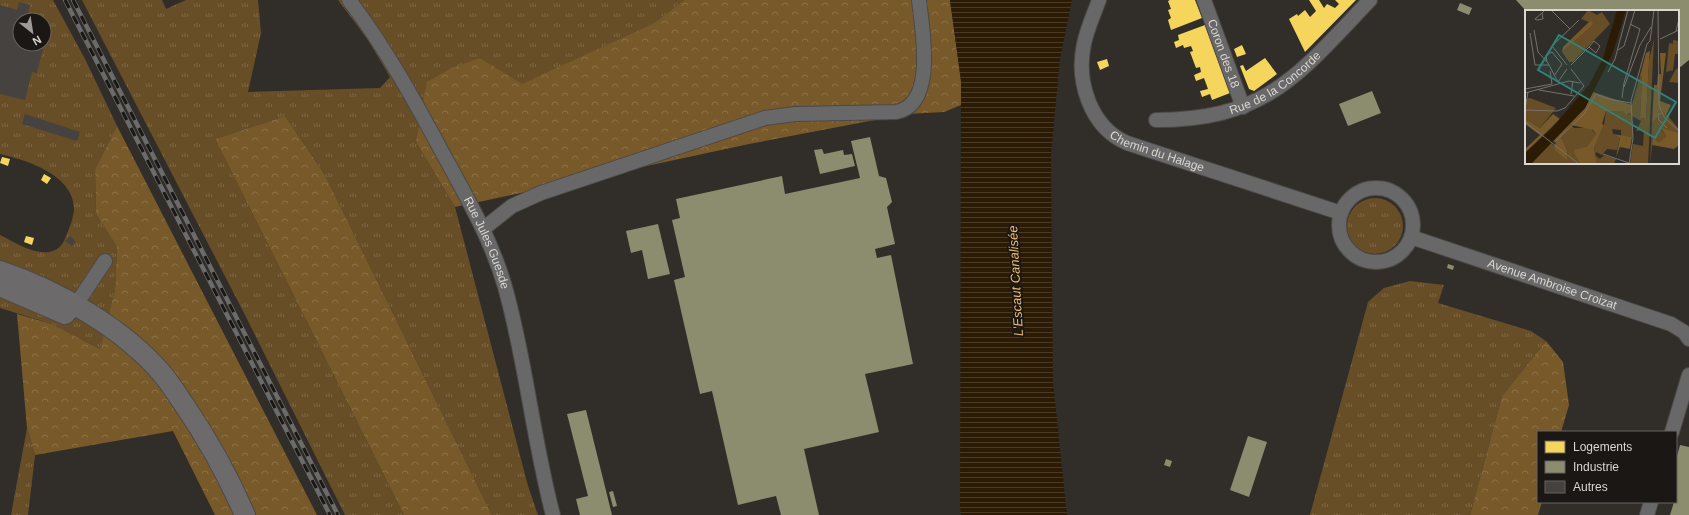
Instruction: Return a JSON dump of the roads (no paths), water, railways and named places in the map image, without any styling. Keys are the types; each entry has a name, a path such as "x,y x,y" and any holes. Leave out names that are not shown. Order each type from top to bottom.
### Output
{"street":[{"name":"Rue Jules Guesde","path":"349,0 383,49 406,87 483,228 497,262 508,296 553,515"},
{"path":"483,228 512,206 541,193 752,122 795,114 896,112 905,109 916,99 924,70 925,47 919,0"},
{"name":"Chemin du Halage","path":"1099,0 1084,44 1083,76 1086,94 1092,110 1103,127 1112,136 1127,143 1341,213"},
{"name":"Coron des 18","path":"1204,0 1243,107"},
{"name":"Rue de la Concorde","path":"1156,120 1199,119 1243,107 1269,94 1296,75 1370,0"},
{"path":"1372,189 1388,190 1400,198 1409,209 1413,223 1411,238 1402,251 1394,257 1379,262 1364,260 1350,252 1342,238 1339,223 1341,213 1349,200 1358,193 1372,189"},
{"name":"Avenue Ambroise Croizat","path":"1411,238 1671,324 1684,332 1689,339"},
{"path":"72,310 105,261"},
{"path":"0,271 41,286 72,310 118,334 151,362 170,383 219,459 245,515"},
{"path":"0,285 45,304 72,310"},
{"path":"1672,431 1689,375"},
{"path":"1647,515 1651,503"}],"water":[{"name":"L'Escaut Canalisée","path":"950,0 1072,0 1060,59 1051,155 1053,382 1067,515 961,515 961,81"}],"railway":[{"path":"65,0 330,515"},
{"path":"73,0 338,515"}]}
